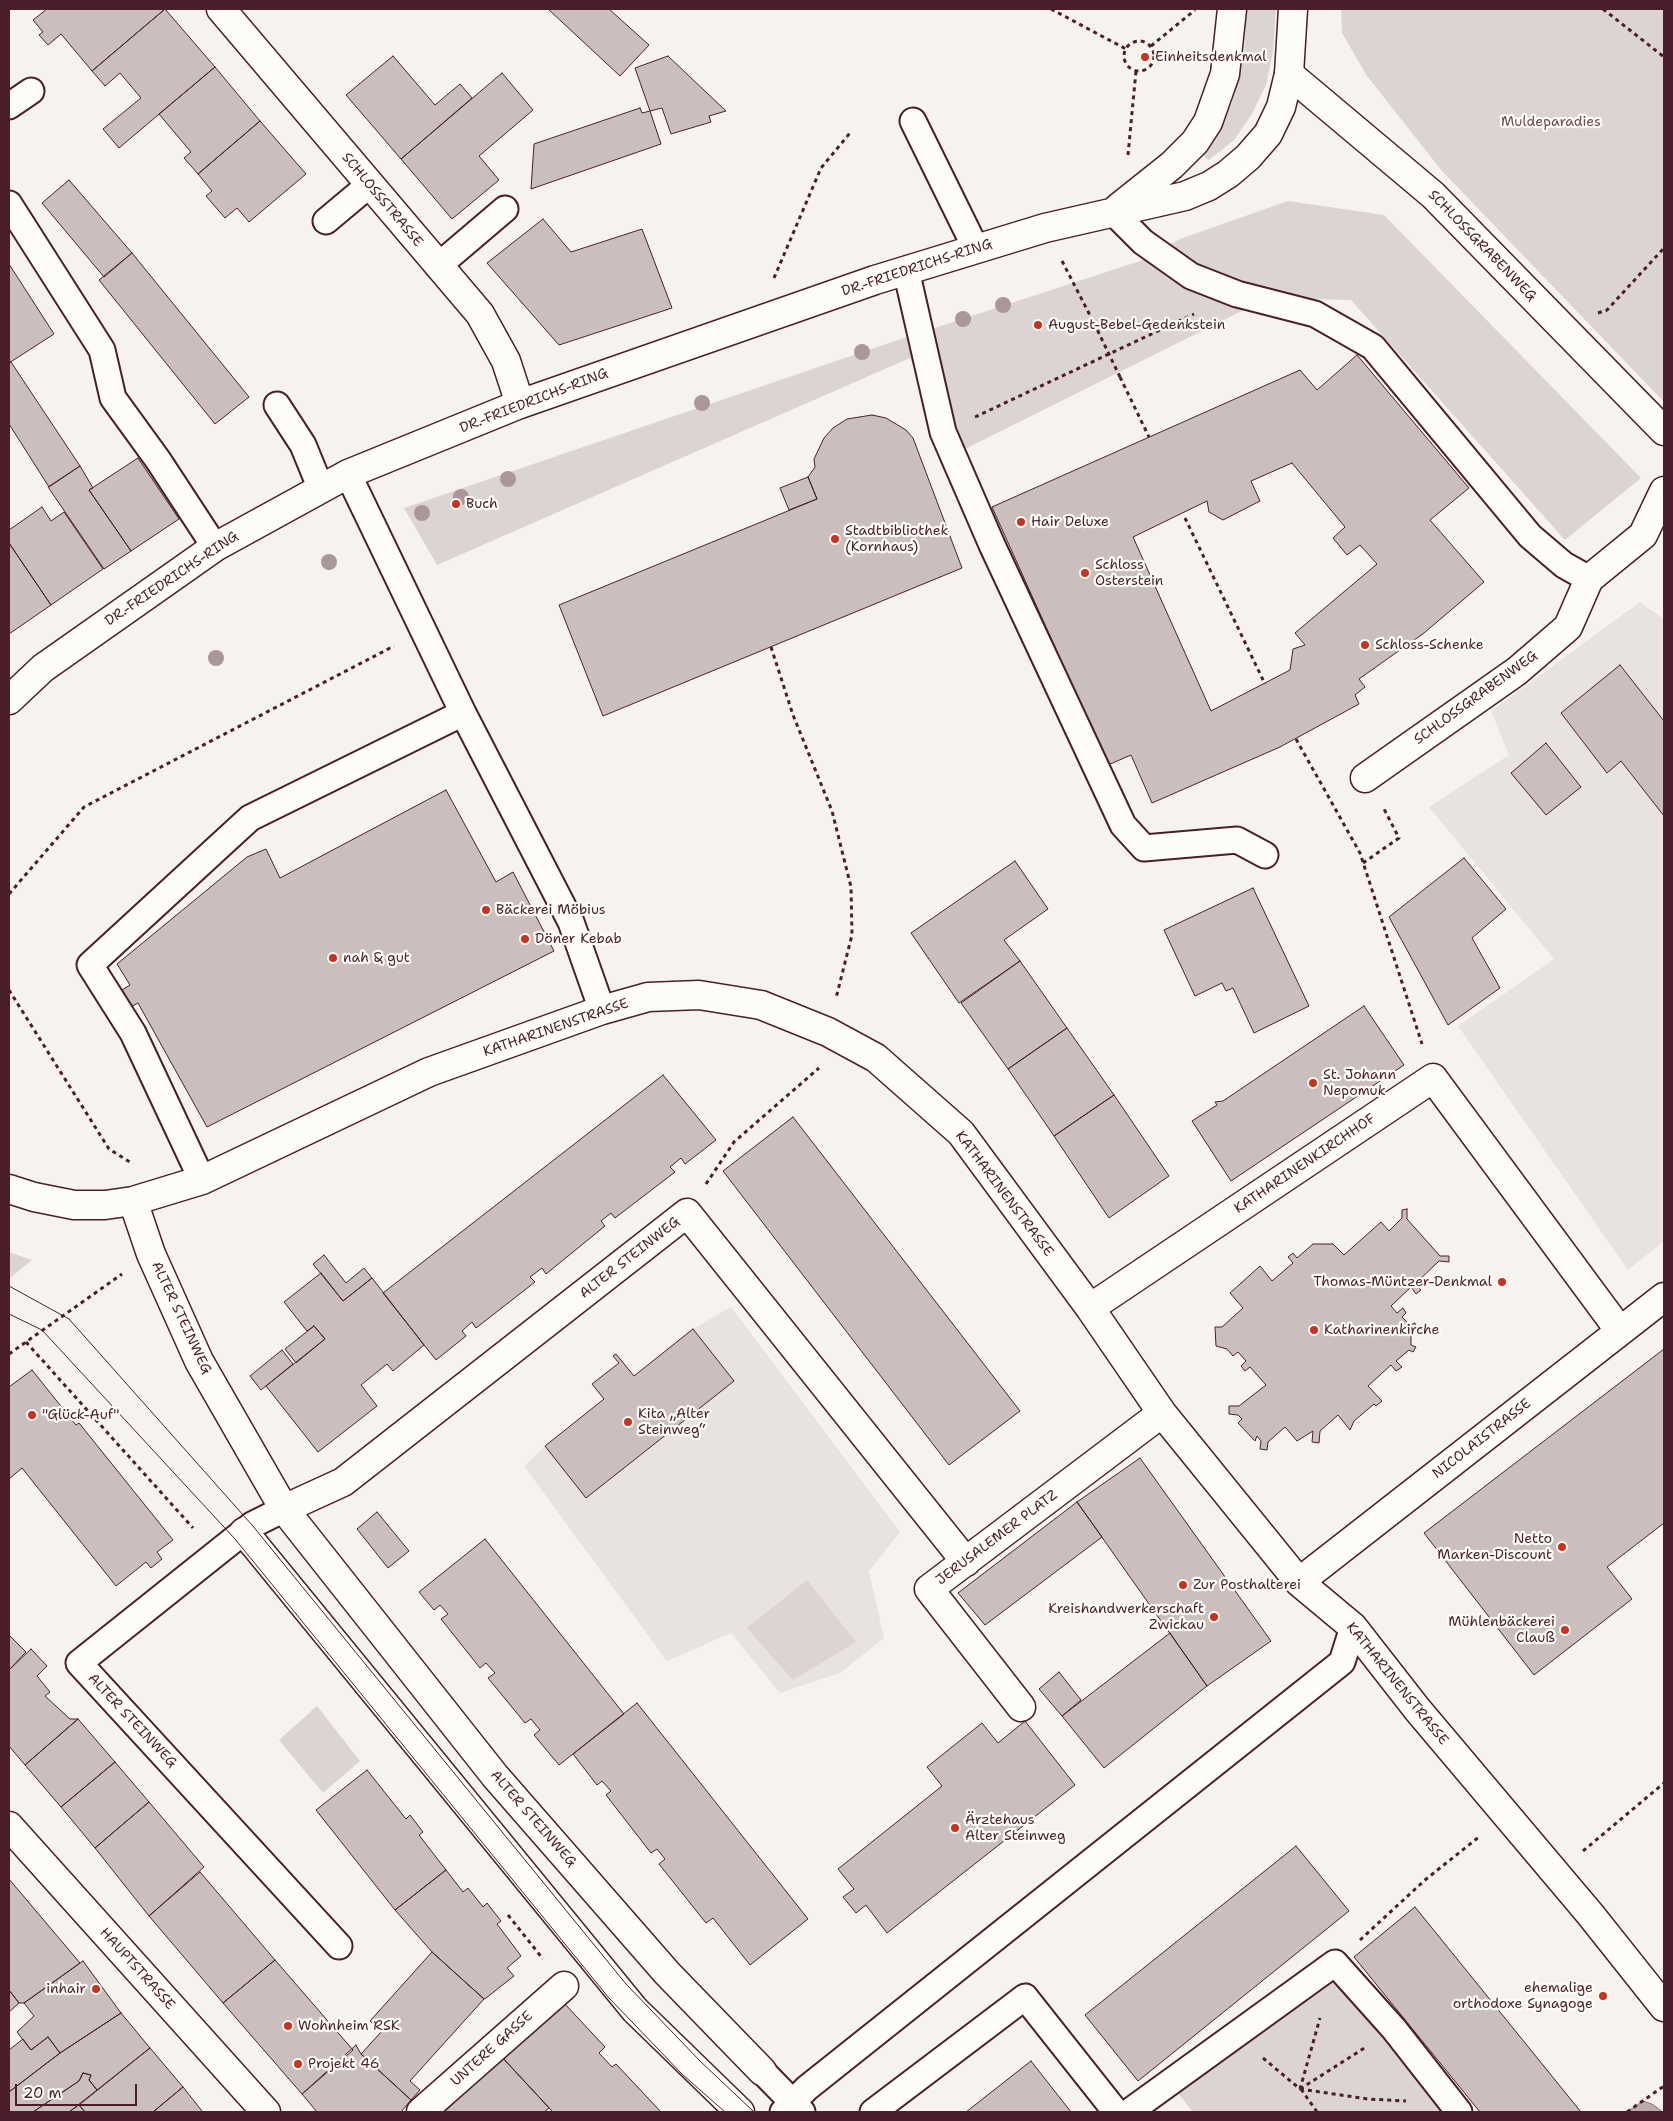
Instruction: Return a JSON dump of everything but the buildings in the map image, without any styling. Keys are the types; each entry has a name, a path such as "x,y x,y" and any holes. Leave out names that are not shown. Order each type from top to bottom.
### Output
{"street":[{"name":"SCHLOSSSTRASSE","path":"221,9 480,314 506,361 520,404"},
{"name":"DR.-FRIEDRICHS-RING","path":"1118,208 1172,165 1195,142 1208,122 1225,74 1232,9"},
{"name":"DR.-FRIEDRICHS-RING","path":"9,700 43,668 215,547 348,474 520,404 756,320 976,248 1118,208 1185,196 1209,186 1228,174 1248,157 1268,134 1281,106 1289,74 1293,9"},
{"name":"SCHLOSSGRABENWEG","path":"1289,74 1433,195 1664,431"},
{"name":"SCHLOSSGRABENWEG","path":"1365,778 1517,671 1568,627 1589,580 1643,535 1664,491"},
{"name":"KATHARINENSTRASSE","path":"9,1189 34,1197 74,1205 104,1205 133,1201 173,1189 202,1180 429,1072 602,1010 648,997 699,995 761,1005 828,1032 876,1058 961,1133 1090,1308 1162,1413 1299,1582 1353,1627 1416,1709 1555,1873 1664,2008"},
{"name":"KATHARINENKIRCHHOF","path":"1090,1308 1433,1078"},
{"path":"1433,1078 1620,1331"},
{"name":"ALTER STEINWEG","path":"133,1201 151,1254 199,1362 284,1509 495,1776 667,1973 762,2072"},
{"name":"ALTER STEINWEG","path":"284,1509 344,1482 687,1213 966,1562"},
{"name":"NICOLAISTRASSE","path":"1299,1582 1664,1297"},
{"name":"JERUSALEMER PLATZ","path":"1022,1707 929,1589 1162,1413"},
{"path":"244,1532 635,2010 740,2112"},
{"name":"HAUPTSTRASSE","path":"9,1826 266,2112"},
{"name":"UNTERE GASSE","path":"421,2112 564,1986"}],"lane":[{"path":"9,106 31,91"},
{"path":"913,121 976,248"},
{"path":"326,221 369,185"},
{"path":"9,204 102,350 113,398 158,460 215,547"},
{"path":"1118,208 1151,248 1190,276 1238,294 1315,314 1373,348 1530,536 1564,565 1589,580"},
{"path":"438,266 505,209"},
{"path":"906,270 943,432 992,545 1123,826 1144,848 1237,840 1265,856"},
{"path":"277,405 302,445 320,489"},
{"path":"348,474 463,713 570,922 602,1010"},
{"path":"202,1180 132,1033 90,965 250,818 463,713"},
{"name":"ALTER STEINWEG","path":"284,1509 252,1525 79,1664 339,1946"},
{"path":"792,2109 1342,1662 1353,1627"},
{"path":"1129,2112 1335,1963 1394,2029 1459,2112"},
{"path":"873,2112 1025,1997 1116,2112"},
{"name":"ALTER STEINWEG","path":"762,2072 792,2109"}],"path":[{"path":"1051,9 1126,49"},
{"path":"1152,46 1197,9"},
{"path":"1603,9 1664,57"},
{"path":"1138,41 1143,41 1152,46 1155,56 1152,65 1144,71 1136,71 1126,64 1124,54 1126,49 1133,42 1138,41"},
{"path":"1118,208 1136,71"},
{"path":"756,320 821,168 850,133"},
{"path":"1045,228 1094,323 1149,437"},
{"path":"1558,324 1607,310 1664,248"},
{"path":"943,432 1238,294"},
{"path":"1184,518 1264,684"},
{"path":"9,894 84,807 423,631"},
{"path":"687,1213 734,1142 818,1070 852,935 851,887 832,811 793,715 771,647"},
{"path":"1296,739 1360,853 1433,1078"},
{"path":"1363,863 1399,838 1390,818"},
{"path":"9,990 109,1150 173,1189"},
{"path":"9,1354 151,1254"},
{"path":"1555,1873 1664,1783"},
{"path":"1335,1963 1425,1880 1506,1815"},
{"path":"1300,2089 1320,2017"},
{"path":"1300,2089 1394,2029"},
{"path":"1235,2036 1300,2089 1317,2112"},
{"path":"1627,2112 1664,2086"},
{"path":"1300,2089 1368,2099 1407,2101"}],"shaded area":[{"path":"1640,602 1664,619 1664,1241 1628,1270 1458,1026 1554,959 1429,807 1509,755 1491,711"},
{"path":"731,1307 900,1532 869,1571 884,1638 840,1673 780,1693 731,1633 667,1661 524,1466 545,1446 693,1329"},
{"path":"1643,2101 1652,2104 1663,2112 1627,2112"}],"green space":[{"path":"1247,9 1276,9 1273,52 1266,85 1252,114 1234,140 1209,160 1199,153 1214,137 1232,103 1244,53"},
{"name":"Muldeparadies","path":"1341,9 1664,9 1664,402 1442,171 1367,76 1342,33"},
{"path":"1288,201 1384,215 1641,478 1565,540 1351,300 1268,298 951,456 910,358 437,565 404,508 892,342 1140,261 1180,239"},
{"path":"9,1252 32,1260 9,1279"},
{"path":"807,1580 856,1642 793,1680 747,1628"},
{"path":"317,1706 360,1761 323,1793 279,1740"},
{"path":"1332,1972 1450,2112 1193,2112 1173,2087"}],"tram line":[{"path":"9,1286 69,1319 252,1525 626,1984 700,2061 754,2112"},
{"path":"9,1314 42,1330 235,1539 609,1998 682,2074 725,2112"}],"place":[{"name":"Einheitsdenkmal","path":"1145,57"},
{"name":"August-Bebel-Gedenkstein","path":"1038,325"},
{"name":"Buch","path":"456,504"},
{"name":"Hair Deluxe","path":"1021,522"},
{"name":"Stadtbibliothek (Kornhaus)","path":"835,539"},
{"name":"Schloss Osterstein","path":"1085,573"},
{"name":"Schloss-Schenke","path":"1365,645"},
{"name":"Bäckerei Möbius","path":"486,910"},
{"name":"Döner Kebab","path":"525,939"},
{"name":"nah & gut","path":"333,958"},
{"name":"St. Johann Nepomuk","path":"1313,1083"},
{"name":"Thomas-Müntzer-Denkmal","path":"1502,1282"},
{"name":"Katharinenkirche","path":"1314,1330"},
{"name":"\"Glück-Auf\"","path":"32,1415"},
{"name":"Kita „Alter Steinweg“","path":"628,1422"},
{"name":"Netto Marken-Discount","path":"1562,1547"},
{"name":"Zur Posthalterei","path":"1183,1585"},
{"name":"Kreishandwerkerschaft Zwickau","path":"1214,1617"},
{"name":"Mühlenbäckerei Clauß","path":"1565,1630"},
{"name":"Ärztehaus Alter Steinweg","path":"955,1828"},
{"name":"inhair","path":"96,1989"},
{"name":"ehemalige orthodoxe Synagoge","path":"1603,1996"},
{"name":"Wohnheim RSK","path":"288,2026"},
{"name":"Projekt 46","path":"298,2064"}]}
